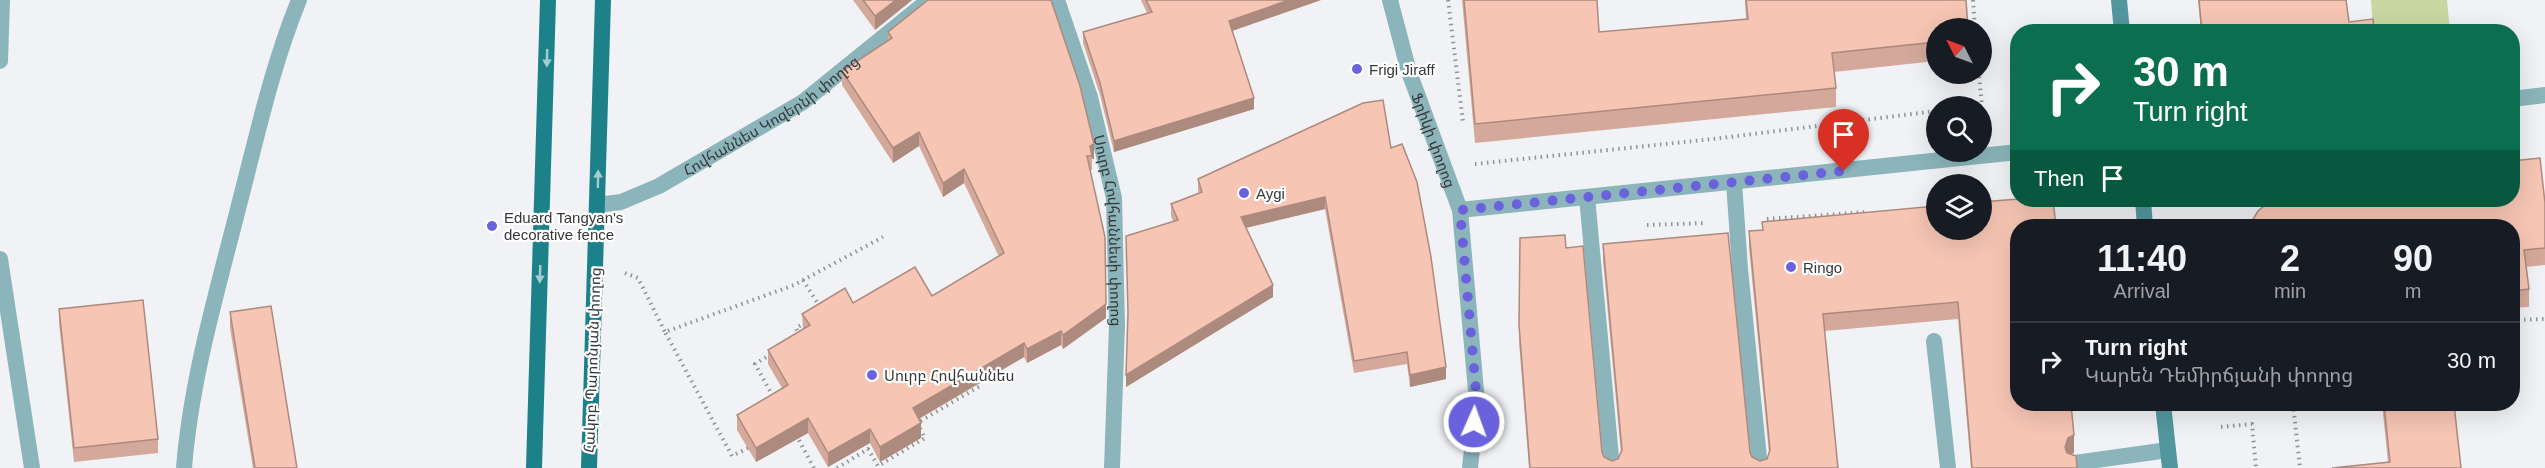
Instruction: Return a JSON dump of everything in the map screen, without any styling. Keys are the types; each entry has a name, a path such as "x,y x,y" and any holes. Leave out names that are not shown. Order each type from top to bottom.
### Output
{"main road":[{"path":"534,468 548,0"},
{"name":"Հակոբ Պարոնյան փողոց","path":"589,468 603,0"},
{"path":"2119,0 2121,24"},
{"path":"2164,411 2170,468"}],"street":[{"path":"0,61 2,0"},
{"path":"184,468 187,424 214,302 282,43 299,0"},
{"name":"Հովհաննես Կոզերնի փողոց","path":"597,205 621,202 659,186 803,102 930,0"},
{"name":"Սուրբ Հովհաննեսի փողոց","path":"1056,0 1090,97 1114,198 1117,325 1112,468"},
{"name":"Ֆրիկի փողոց","path":"1390,0 1409,72 1460,210 1477,402 1470,468"},
{"path":"2520,98 2545,95"},
{"path":"1460,210 2010,153"},
{"path":"1734,182 1740,269 1760,468"},
{"path":"1587,197 1612,468"},
{"path":"0,259 32,468"},
{"path":"1934,341 1948,468"},
{"path":"2075,463 2168,450"}],"path":[{"path":"1448,0 1464,129"},
{"path":"1973,0 1974,18"},
{"path":"1468,165 1722,138 1926,112"},
{"path":"1590,227 1737,221 1872,212"},
{"path":"665,332 803,280 883,237"},
{"path":"638,278 732,456 748,448"},
{"path":"803,280 823,312"},
{"path":"790,342 799,337 796,328 814,317"},
{"path":"2520,320 2545,319"},
{"path":"772,353 754,364 777,402"},
{"path":"837,468 868,449 878,466 925,438 917,423 980,386 974,376"},
{"path":"2294,411 2300,468"},
{"path":"2221,427 2252,424 2256,468"},
{"path":"794,432 814,468"}],"green space":[{"path":"2371,0 2447,0 2449,24 2373,24"}],"building":[{"path":"863,0 896,0 875,16"},
{"path":"928,0 1051,0 1080,86 1094,144 1090,146 1092,156 1087,156 1105,237 1106,304 1063,335 1061,331 1027,349 1024,343 913,408 921,423 880,447 870,429 828,453 808,418 756,448 737,415 788,385 768,350 810,325 802,314 845,288 853,303 915,267 932,296 1004,253 964,169 943,183 919,132 893,148 842,71 892,38 888,32"},
{"path":"1146,0 1289,0 1229,21 1254,98 1114,141 1100,83 1083,32 1152,12"},
{"path":"1464,0 1597,0 1599,32 1748,19 1746,0 1966,0 1967,18 1926,18 1926,43 1832,53 1836,88 1475,124"},
{"path":"2199,0 2346,0 2349,22 2373,19 2373,24 2201,24"},
{"path":"1383,100 1391,148 1402,144 1417,182 1431,257 1446,367 1410,375 1407,352 1354,361 1325,197 1241,217 1273,285 1126,375 1128,313 1126,236 1178,220 1171,204 1202,192 1198,179 1363,103"},
{"path":"2540,158 2545,203 2545,248 2524,250 2529,289 2520,290 2520,219 2253,219 2263,207 2520,207 2520,160"},
{"path":"2010,200 2010,207 2054,207 2055,219 2010,219 2010,411 2072,411 2074,435 2068,438 2065,447 2067,453 2076,456 2077,468 1972,468 1958,302 1823,314 1838,468 1530,468 1519,325 1520,238 1565,235 1566,248 1583,246 1602,452 1604,457 1612,461 1618,459 1622,450 1603,244 1728,233 1750,452 1752,457 1760,461 1767,459 1770,450 1749,231 1763,230 1762,222 1926,207 1926,240 1992,240 1992,201"},
{"path":"143,300 158,439 74,448 59,309"},
{"path":"271,306 297,468 255,468 230,312"},
{"path":"2385,411 2455,411 2461,468 2332,468 2390,462"}],"place":[{"name":"Frigi Jiraff","path":"1357,69"},
{"name":"Aygi","path":"1244,193"},
{"name":"Eduard Tangyan's decorative fence","path":"492,226"},
{"name":"Ringo","path":"1791,267"},
{"name":"Սուրբ Հովհաննես","path":"872,375"}],"route":[{"path":"1474,422 1477,402 1460,210 1844,171"}]}
